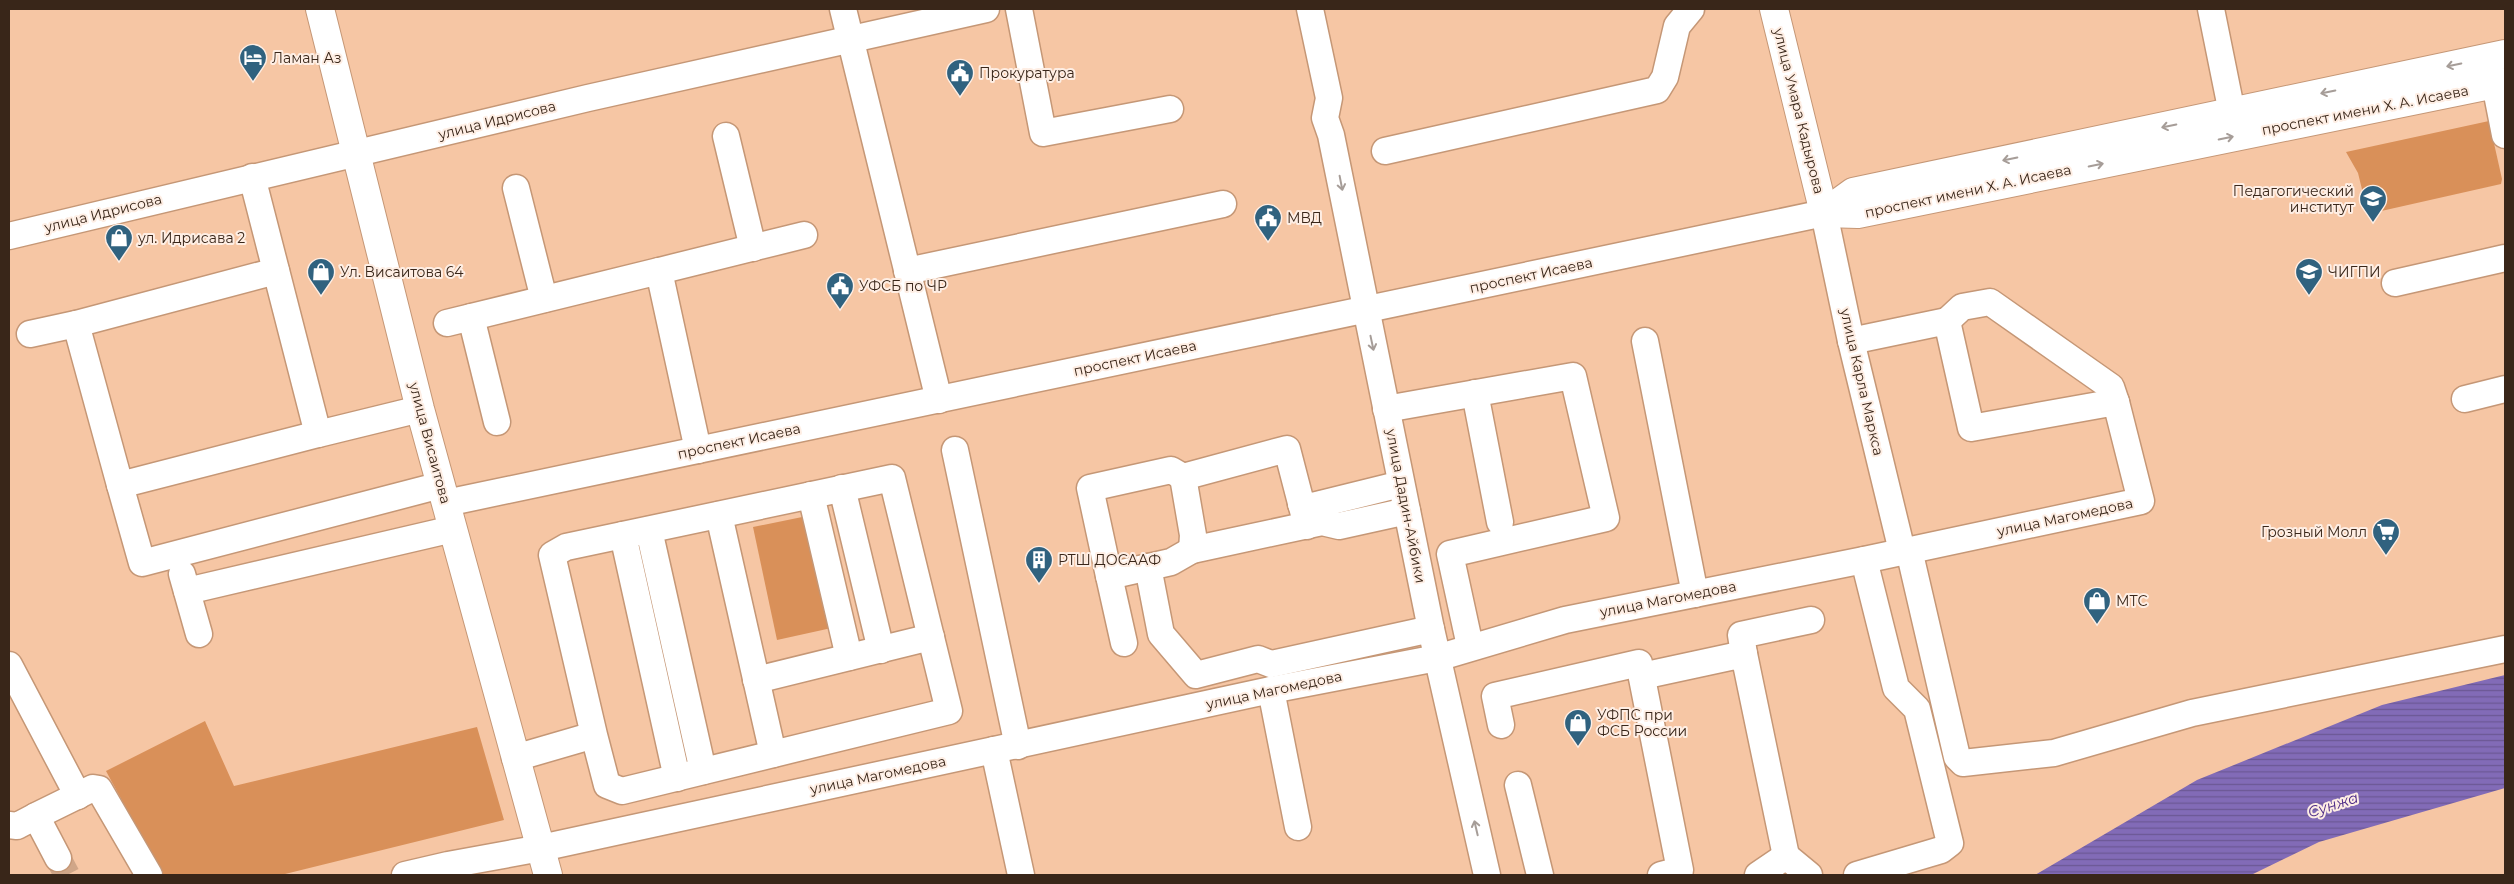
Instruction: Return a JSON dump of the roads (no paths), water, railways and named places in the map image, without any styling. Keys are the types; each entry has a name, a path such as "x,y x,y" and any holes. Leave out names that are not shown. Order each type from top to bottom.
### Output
{"main road":[{"name":"улица Висаитова","path":"320,9 420,409 548,875"},
{"name":"улица Умара Кадырова","path":"1774,9 1824,213"},
{"name":"проспект имени Х. А. Исаева","path":"1824,213 1853,192 2505,54"},
{"name":"проспект имени Х. А. Исаева","path":"1824,213 1858,214 2500,83"}],"street":[{"path":"843,9 940,400"},
{"name":"улица Идрисова","path":"9,236 252,177 850,38 986,9"},
{"path":"1018,9 1043,133 1170,109"},
{"name":"улица Дадин-Айбики","path":"1310,9 1329,98 1325,118 1331,136 1437,658 1487,875"},
{"path":"1385,151 1657,90 1665,77 1677,26 1691,9"},
{"path":"2211,9 2232,112"},
{"path":"2500,83 2505,134"},
{"path":"726,136 753,248"},
{"path":"252,177 318,434"},
{"path":"516,188 544,299"},
{"path":"907,271 1223,204"},
{"name":"проспект Исаева","path":"120,485 142,563 443,494 698,450 1824,213"},
{"name":"улица Карла Маркса","path":"1824,213 1851,341 1906,550 1957,757 1963,763 2054,753 2192,713 2505,649"},
{"path":"497,422 459,320 804,235"},
{"path":"2395,283 2505,258"},
{"path":"30,334 76,324 276,271"},
{"path":"659,271 698,450"},
{"path":"1851,341 1948,321 1962,307 1990,302 2111,387 2116,402 1971,428 1948,321"},
{"path":"76,324 120,485 420,409"},
{"path":"1645,341 1695,594"},
{"path":"1386,409 1572,376 1606,518 1450,554 1470,646"},
{"path":"2465,399 2505,389"},
{"path":"1475,393 1500,522"},
{"name":"улица Магомедова","path":"405,875 450,870 540,848 1271,690 1437,658 1470,646 1565,620 1864,560 2141,500 2116,402"},
{"path":"1182,477 1288,449 1304,515"},
{"path":"955,450 1006,748 1021,875"},
{"path":"1124,643 1090,488 1171,470 1182,477 1193,534 1192,550"},
{"path":"892,478 949,711 622,790 607,785 552,555 566,547 811,495 892,478"},
{"path":"1110,576 1171,562 1192,550 1304,515 1312,506 1401,484"},
{"path":"842,488 881,650"},
{"path":"811,495 849,658"},
{"path":"1304,515 1339,526 1407,511"},
{"path":"719,515 773,754"},
{"path":"187,590 453,529"},
{"path":"649,530 703,771"},
{"path":"624,535 677,778"},
{"path":"176,554 199,634"},
{"path":"1857,875 1941,850 1950,843 1918,709 1896,688 1864,560"},
{"path":"1148,567 1161,634 1196,675 1258,659 1271,664 1431,629"},
{"path":"1809,875 1786,856 1741,635 1811,620"},
{"path":"756,680 931,637"},
{"path":"1642,676 1744,654"},
{"path":"1501,725 1496,696 1639,663 1675,874"},
{"path":"9,665 78,796"},
{"path":"1271,690 1298,827"},
{"path":"515,758 594,735"},
{"path":"1518,785 1540,875"},
{"path":"9,825 17,826 93,788 99,789 149,875"},
{"path":"36,816 58,858"},
{"path":"1758,875 1786,856"}],"water":[{"name":"Сунжа","path":"2505,675 2505,788 2319,842 2251,875 2035,875 2197,780 2382,705"}],"tunnel":[{"path":"58,858 67,875"}],"place":[{"name":"Ламан Аз","path":"253,82"},
{"name":"Прокуратура","path":"960,97"},
{"name":"Педагогический институт","path":"2373,223"},
{"name":"МВД","path":"1268,242"},
{"name":"ул. Идрисава 2","path":"119,262"},
{"name":"Ул. Висаитова 64","path":"321,296"},
{"name":"ЧИГПИ","path":"2309,296"},
{"name":"УФСБ по ЧР","path":"840,310"},
{"name":"Грозный Молл","path":"2386,556"},
{"name":"РТШ ДОСААФ","path":"1039,584"},
{"name":"МТС","path":"2097,625"},
{"name":"УФПС при ФСБ России","path":"1578,747"}]}
